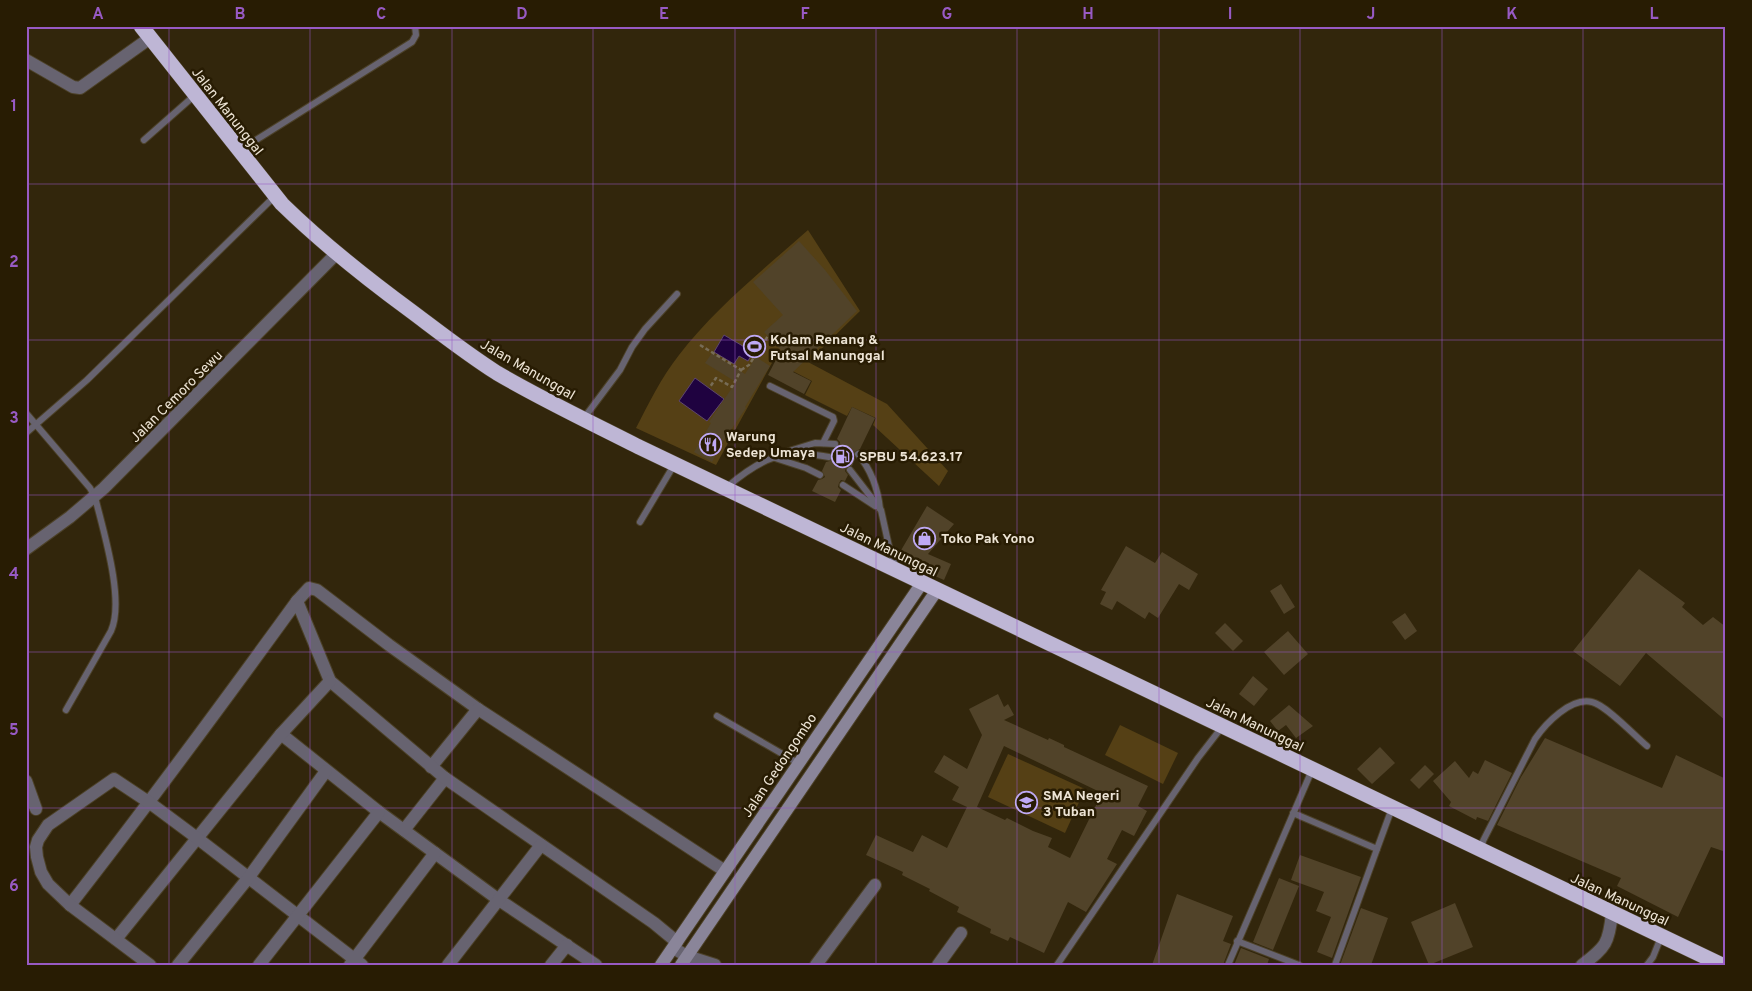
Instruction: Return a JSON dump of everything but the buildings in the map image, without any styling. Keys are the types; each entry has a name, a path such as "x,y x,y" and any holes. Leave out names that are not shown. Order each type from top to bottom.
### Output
{"highway":[{"name":"Jalan Manunggal","path":"146,32 275,196 300,222 376,285 471,356 506,378 583,419 675,464 1722,965"}],"street":[{"path":"26,60 73,87 80,88 146,32"},
{"name":"Jalan Cemoro Sewu","path":"26,549 95,497 337,253"},
{"name":"Jalan Gedongombo","path":"661,965 922,583"},
{"path":"70,905 150,803 232,693 297,601 309,588 316,590 478,709 725,871"},
{"path":"684,960 937,590"},
{"path":"297,601 330,681 445,778 654,924 675,945 684,960 715,965"},
{"path":"116,939 281,734 330,681"},
{"path":"431,767 478,709"},
{"path":"281,734 379,812 499,900 596,965"},
{"path":"178,965 249,877 326,771"},
{"path":"404,830 445,778"},
{"path":"150,965 70,905 48,884 41,872 36,847 40,835 48,825 114,779 150,803 249,877 297,914 355,963 435,852"},
{"path":"26,782 36,809"},
{"path":"258,965 379,812"},
{"path":"26,842 40,835"},
{"path":"448,965 541,845"},
{"path":"816,965 875,885"},
{"path":"1582,965 1596,955 1607,942 1612,913"},
{"path":"938,965 960,933"},
{"path":"551,965 567,945"}],"lane":[{"path":"238,150 412,42 416,35 415,26"},
{"path":"144,140 195,95"},
{"path":"26,432 87,380 275,196"},
{"path":"583,419 620,370 645,329 677,294"},
{"path":"770,386 833,417 834,421 823,442"},
{"path":"26,413 90,488 95,497 110,563 116,600 115,618 111,631 66,710"},
{"path":"726,488 753,468 801,446 823,442 835,444"},
{"path":"774,457 796,453 829,457"},
{"path":"858,454 873,479 890,551 897,571"},
{"path":"774,457 820,475"},
{"path":"640,522 675,464"},
{"path":"850,470 881,510"},
{"path":"843,484 881,510"},
{"path":"1481,850 1483,841 1536,739 1544,727 1558,713 1573,704 1591,701 1601,706 1647,746"},
{"path":"717,716 798,763"},
{"path":"1057,965 1198,758 1222,727"},
{"path":"1228,965 1312,770"},
{"path":"1335,965 1392,808"},
{"path":"1293,813 1377,849"},
{"path":"1647,965 1653,957 1662,936"},
{"path":"1237,941 1299,965"}],"path":[{"path":"710,387 716,378 732,387 736,378 748,365 768,336"},
{"path":"700,345 742,370"}],"shaded area":[{"name":"Kolam Renang & Futsal Manunggal","path":"808,230 860,311 808,362 887,404 948,471 939,486 873,425 876,418 852,407 847,416 805,395 812,381 773,361 716,465 636,428 667,373 693,338 740,290"},
{"path":"724,335 753,352 748,361 739,356 734,364 714,352"},
{"path":"695,378 724,399 707,421 679,401"},
{"path":"1120,725 1178,753 1163,784 1105,755"},
{"path":"1008,754 1085,789 1065,833 988,797"}],"place":[{"name":"Kolam Renang & Futsal Manunggal","path":"754,347"},
{"name":"Warung Sedep Umaya","path":"710,444"},
{"name":"SPBU 54.623.17","path":"843,456"},
{"name":"Toko Pak Yono","path":"925,538"},
{"name":"SMA Negeri 3 Tuban","path":"1027,803"}]}
